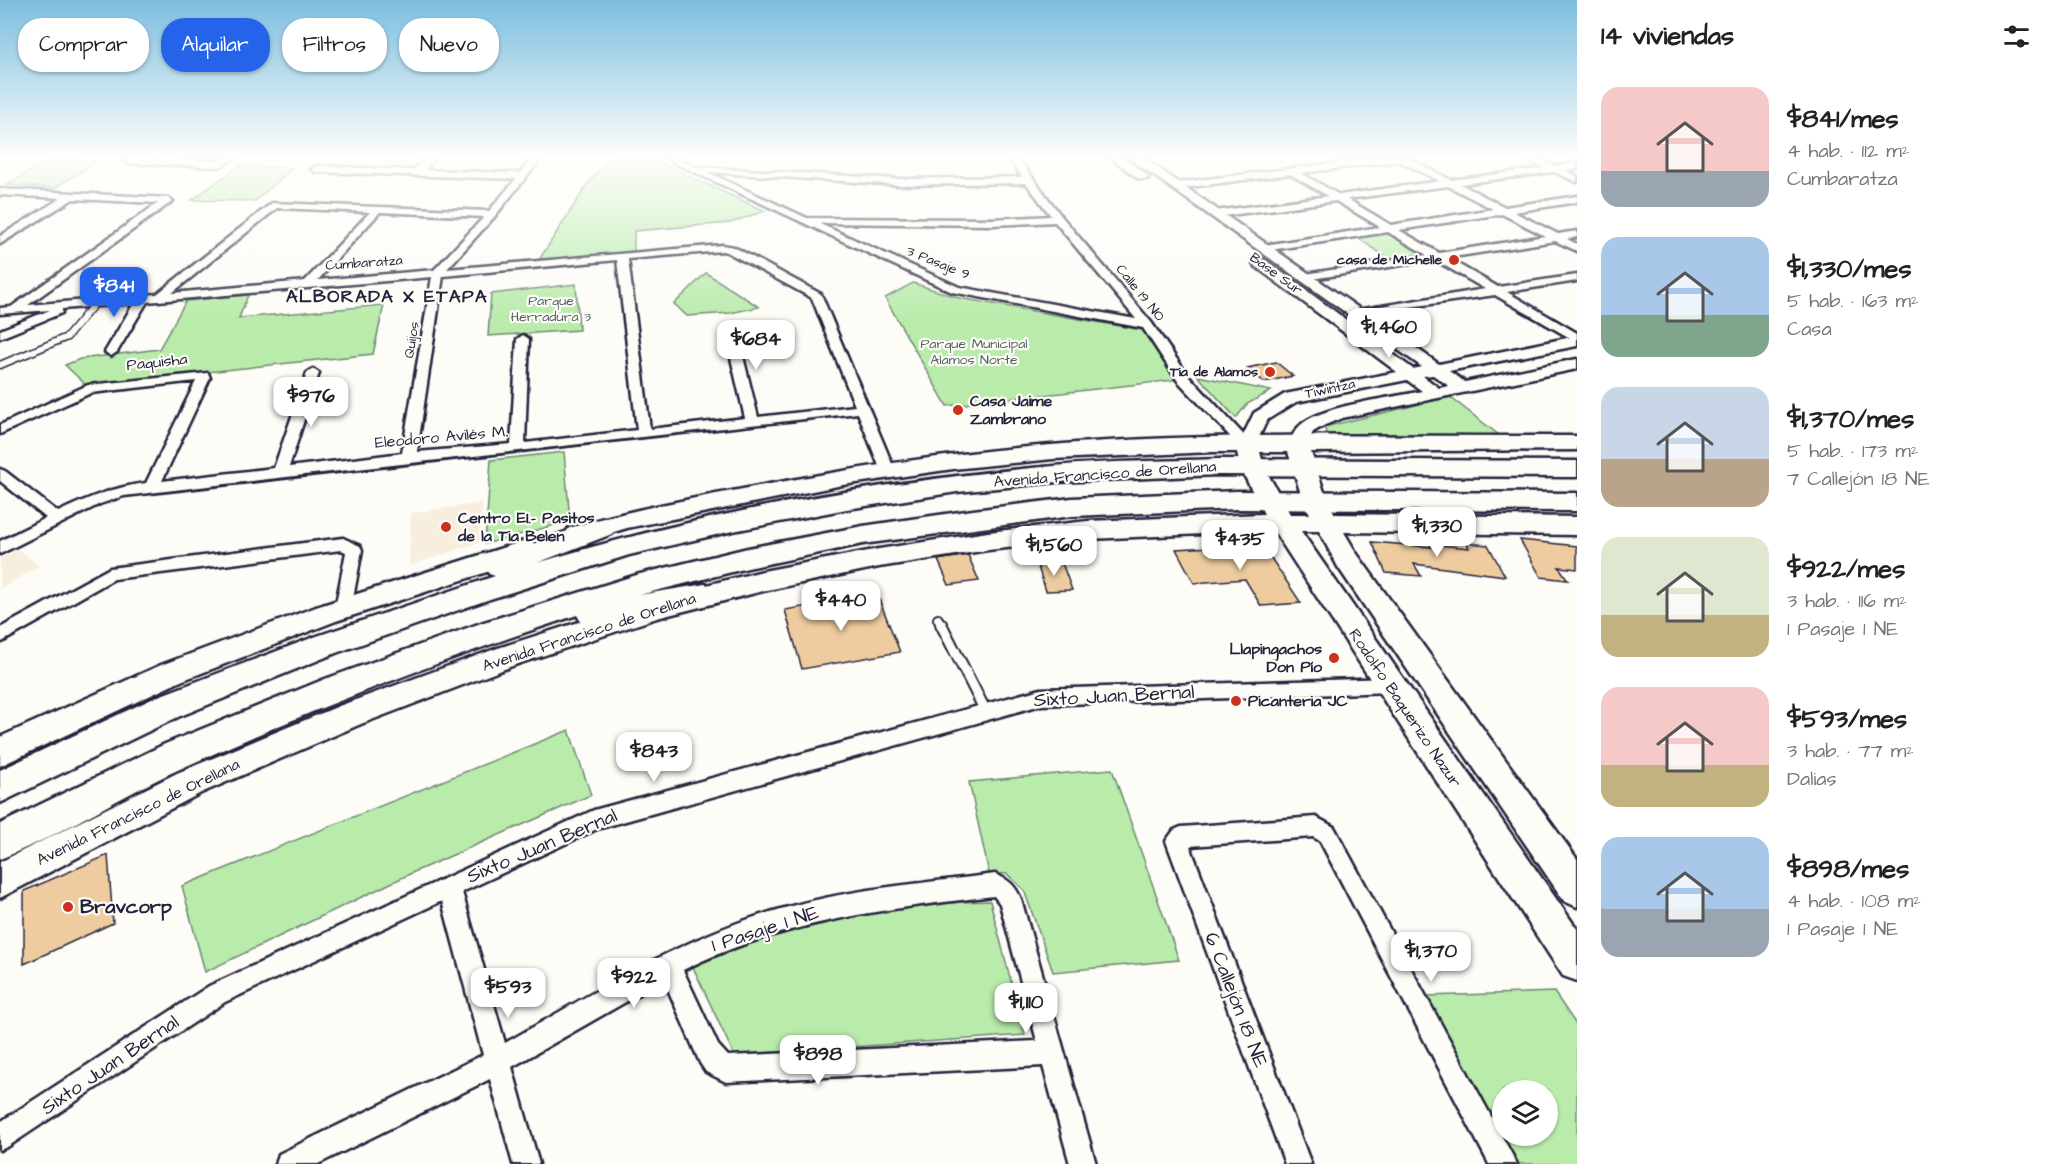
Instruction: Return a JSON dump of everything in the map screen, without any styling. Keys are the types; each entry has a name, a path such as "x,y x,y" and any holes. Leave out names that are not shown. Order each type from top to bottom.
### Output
{"highway":[{"name":"Avenida Francisco de Orellana","path":"0,787 167,707 325,645 480,591 626,546 733,522 957,484 1250,457 1300,457 1577,469"},
{"name":"Avenida Francisco de Orellana","path":"1320,512 1577,502"},
{"name":"Avenida Francisco de Orellana","path":"0,843 177,754 336,688 492,631 640,584 748,558 863,536 1072,507 1276,511"},
{"path":"393,621 501,566 603,527"},
{"path":"492,631 705,595"}],"main road":[{"name":"Avenida Francisco de Orellana","path":"1300,457 1577,443"},
{"name":"Avenida Francisco de Orellana","path":"0,752 171,674 343,609 480,563 603,527 731,498 888,471 1053,452 1250,457"},
{"name":"Rodolfo Baquerizo Nazur","path":"1250,457 1276,511 1577,962"},
{"path":"1300,457 1320,512 1347,560 1577,889"},
{"name":"Avenida Francisco de Orellana","path":"0,881 189,783 350,715 505,657 654,608 705,595 879,558 988,541 1276,511 1577,526"}],"street":[{"path":"0,241 47,211"},
{"path":"14,309 153,211"},
{"path":"161,296 267,211"},
{"path":"310,282 376,211"},
{"path":"431,211 492,214"},
{"path":"438,272 494,211"},
{"name":"3 Pasaje 9","path":"783,211 956,290 1147,325"},
{"name":"Calle 19 NO","path":"1052,211 1147,325 1182,377 1250,457"},
{"name":"Base Sur","path":"1190,211 1435,393"},
{"name":"Base Sur","path":"1211,211 1461,387"},
{"path":"1215,214 1236,211"},
{"path":"1362,211 1577,339"},
{"path":"1264,248 1494,211"},
{"path":"1506,211 1577,248"},
{"path":"802,220 992,222 1058,219"},
{"path":"1305,278 1577,234"},
{"name":"Cumbaratza","path":"0,310 722,248 730,249 817,296 862,409"},
{"path":"622,258 644,434"},
{"name":"Quijos","path":"409,457 438,272"},
{"path":"1357,313 1577,278"},
{"path":"111,352 142,298"},
{"path":"0,334 75,304"},
{"path":"730,328 753,422"},
{"path":"518,448 524,339"},
{"name":"Tiwintza","path":"1250,457 1260,417 1291,398 1577,339"},
{"name":"Tiwintza","path":"1300,457 1299,441 1306,429 1325,418 1461,387 1577,364"},
{"path":"280,473 313,373"},
{"name":"Paquisha","path":"0,430 88,389 203,376 151,489"},
{"path":"862,409 888,471"},
{"name":"Eleodoro Avilés M.","path":"0,548 95,500 122,491 409,457 518,448 862,409"},
{"path":"0,474 57,519"},
{"path":"0,636 100,579 120,572 343,544 354,550 343,609"},
{"name":"Sixto Juan Bernal","path":"0,1137 217,994 594,820 1041,697 1390,685"},
{"name":"6 Callejón 18 NE","path":"1298,1164 1177,841 1181,837 1304,828 1322,829 1327,834 1504,1164"},
{"path":"449,885 526,1164"},
{"name":"1 Pasaje 1 NE","path":"289,1164 498,1061 669,965 749,930 813,911 874,900 995,885 1003,889 1010,899 1054,1053"},
{"path":"669,965 709,1054 715,1063 726,1069 1054,1053 1083,1164"}],"lane":[{"path":"0,365 67,337 96,302"},
{"path":"938,619 986,712"}],"shaded area":[{"name":"Centro EI.- Pasitos de la Tia Belen","path":"482,503 480,542 409,566 411,513"},
{"path":"18,549 39,566 0,589 0,559"}],"green space":[{"path":"570,211 764,211 730,223 634,231 634,252 539,260"},
{"path":"1386,229 1432,256 1392,261 1350,233"},
{"path":"706,273 759,307 730,313 687,316 674,304"},
{"name":"Parque Municipal Alamos Norte","path":"913,283 959,298 1142,330 1175,380 947,406 885,298"},
{"name":"Parque Herradura 3","path":"576,284 579,330 488,336 491,294"},
{"path":"248,295 239,318 384,305 373,354 86,385 65,365 80,359 159,349 186,301"},
{"path":"1198,376 1271,391 1247,404 1236,418"},
{"path":"1450,397 1499,435 1327,435 1324,427"},
{"path":"564,452 570,521 485,544 491,460"},
{"path":"569,730 591,795 416,871 205,972 182,886"},
{"path":"1112,769 1179,960 1053,972 1024,890 1007,874 989,873 969,782"},
{"path":"990,901 1025,1035 734,1055 693,967 761,935 906,904"},
{"path":"1554,992 1577,1026 1577,1164 1515,1164 1505,1146 1558,1146 1558,1080 1492,1080 1492,1121 1426,996"}],"building":[{"name":"Tia de Alamos","path":"1276,362 1293,376 1264,382 1247,368"},
{"path":"1520,540 1577,546 1577,569 1559,567 1568,580 1541,577"},
{"path":"1083,542 1091,560 1064,562 1057,545"},
{"path":"1372,542 1469,548 1467,543 1488,545 1505,576 1414,564 1421,576 1386,573"},
{"path":"1248,545 1271,558 1301,603 1261,606 1245,579 1194,583 1176,549"},
{"path":"968,555 979,581 949,585 938,560"},
{"path":"1062,563 1072,590 1046,591 1037,564"},
{"path":"877,594 900,652 802,669 785,610"},
{"name":"Bravcorp","path":"108,855 113,923 24,964 24,891"}],"place":[{"name":"casa de Michelle","path":"1454,260"},
{"name":"Tia de Alamos","path":"1270,372"},
{"name":"Casa Jaime Zambrano","path":"958,410"},
{"name":"Centro EI.- Pasitos de la Tia Belen","path":"446,527"},
{"name":"Llapingachos Don Pío","path":"1334,658"},
{"name":"Picanteria JC","path":"1236,701"},
{"name":"Bravcorp","path":"68,907"}],"district":[{"name":"ALBORADA X ETAPA","path":"387,296"}]}
